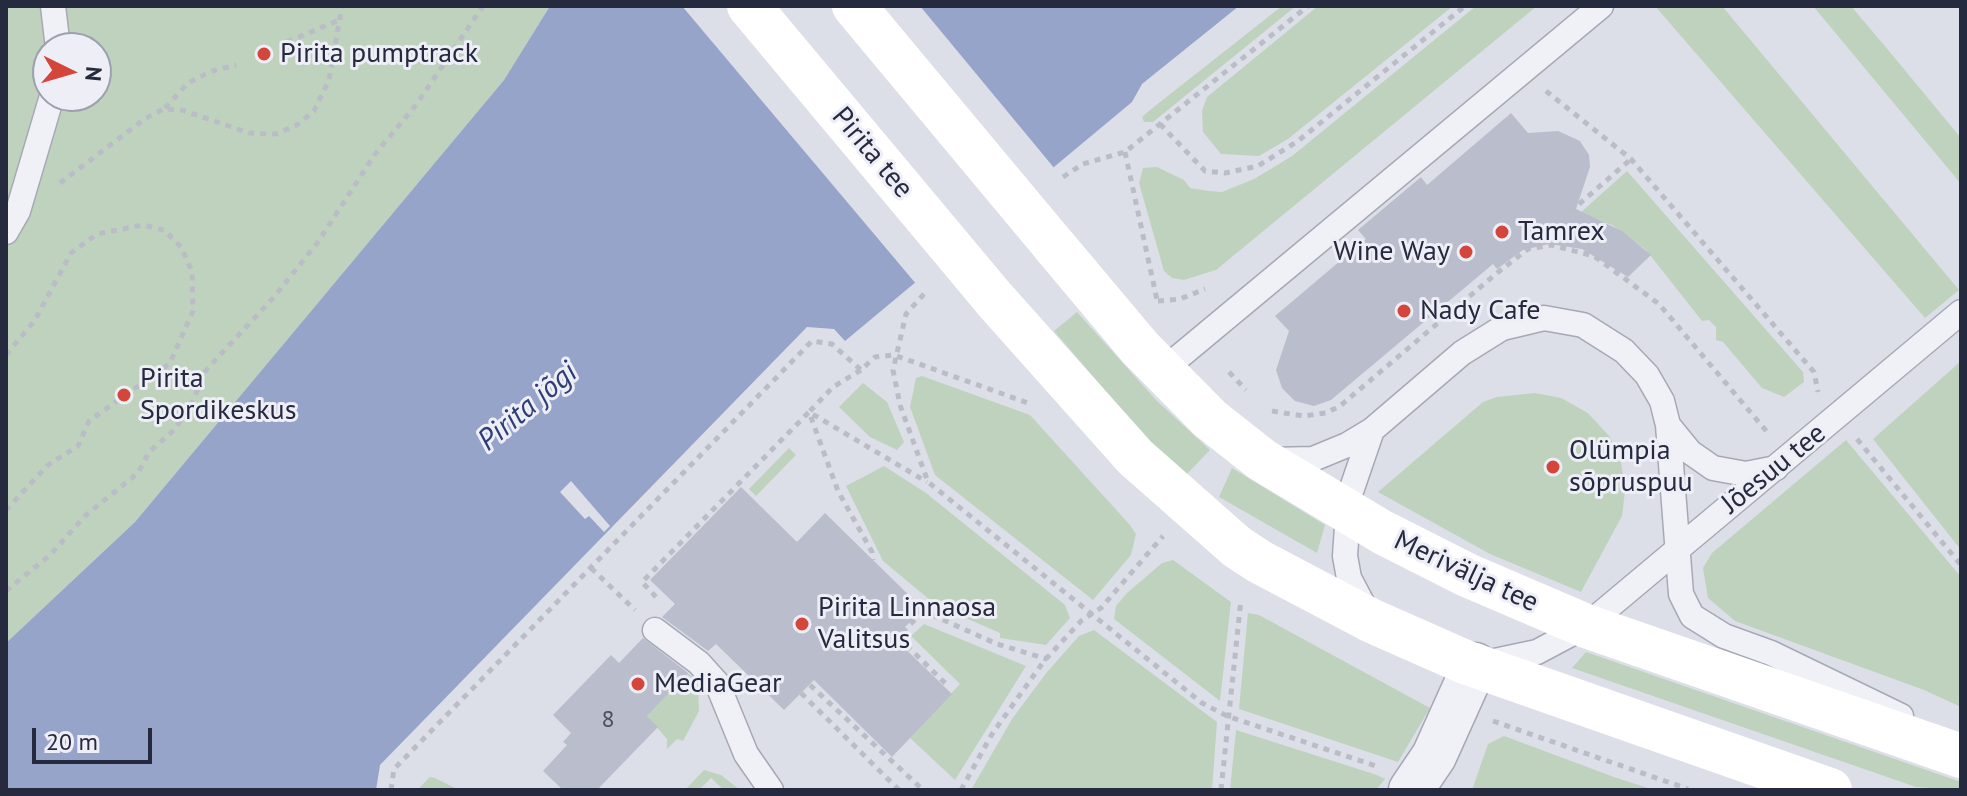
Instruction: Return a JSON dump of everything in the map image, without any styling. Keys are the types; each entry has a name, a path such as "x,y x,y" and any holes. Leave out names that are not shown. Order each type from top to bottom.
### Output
{"main road":[{"name":"Pirita tee","path":"749,6 995,300 1107,428 1237,547 1372,621"},
{"name":"Merivälja tee","path":"854,6 1162,371 1210,419 1262,460 1346,512 1467,575 1586,626 1961,756"},
{"path":"1372,621 1475,665 1830,790"}],"street":[{"path":"1401,781 1434,756 1475,665"}],"lane":[{"path":"53,6 56,32"},
{"path":"1162,371 1601,6"},
{"path":"12,221 47,112"},
{"name":"Jõesuu tee","path":"1475,665 1537,652 1586,626 1676,549 1779,468 1961,312"},
{"path":"1262,460 1313,459 1372,430 1482,339 1502,328 1544,318 1583,325 1624,351 1647,375 1662,401 1668,425 1676,549 1685,605 1701,624 1961,744"},
{"path":"1668,425 1690,452 1713,468 1746,474 1779,468"},
{"path":"1372,430 1352,483 1346,512 1345,556 1349,578 1372,621"},
{"path":"655,630 699,663 717,683 746,754 771,790"}],"path":[{"path":"164,109 182,110 249,133 276,134 297,125 314,111 329,80 342,6"},
{"path":"6,591 50,555 86,515 138,473 149,452 174,430 190,407 206,370 274,297 318,242 375,154 416,105 483,6"},
{"path":"1063,177 1092,160 1125,152 1308,6"},
{"path":"1160,124 1205,171 1225,173 1258,166 1298,141 1465,6"},
{"path":"287,42 337,21"},
{"path":"12,221 146,118 164,109 188,83 212,71 236,65"},
{"path":"1536,83 1631,159 1814,372 1817,390 1807,399"},
{"path":"1125,152 1158,301"},
{"path":"1570,212 1631,159"},
{"path":"6,355 35,320 71,253 97,234 143,225 164,230 181,247 192,271 193,311 170,363 89,421 78,446 48,465 6,510"},
{"path":"924,294 906,314 894,355 900,405 928,482"},
{"path":"1659,304 1767,433 1777,425"},
{"path":"391,790 394,769 812,341 832,344 861,370"},
{"path":"655,630 656,596 642,582 833,387 861,370 875,357 894,355 1036,406"},
{"path":"809,412 928,482 1202,703 1227,716 1401,781"},
{"path":"809,412 838,491 872,552 873,560"},
{"path":"1856,437 1961,565"},
{"path":"961,790 992,734 1047,659 1160,539"},
{"path":"591,568 655,630"},
{"path":"1221,790 1242,594"},
{"path":"948,686 898,637 922,610 997,644 1047,659"},
{"path":"810,685 923,790"},
{"path":"801,693 899,790"},
{"path":"1483,718 1692,790"}],"green space":[{"name":"Pirita Spordikeskus","path":"6,6 550,6 504,80 135,522 6,643"},
{"path":"1282,6 1296,6 1153,122 1144,122 1142,117 1150,110"},
{"path":"1318,6 1453,6 1288,139 1259,156 1221,154 1203,132 1202,111 1207,97"},
{"path":"1476,6 1537,6 1216,270 1184,280 1172,278 1164,271 1139,183 1143,168 1157,167 1184,180 1190,188 1209,191 1222,192 1254,179 1292,156"},
{"path":"1655,6 1722,6 1959,290 1925,318"},
{"path":"1813,6 1851,6 1889,51 1961,138 1961,184"},
{"path":"1627,171 1803,372 1804,382 1784,397 1762,388 1723,342 1716,340 1716,327 1709,320 1702,321 1646,250 1612,225 1580,213"},
{"path":"1077,312 1156,400 1210,450 1187,474 1145,437 1054,331"},
{"path":"1961,361 1961,550 1873,439"},
{"path":"922,376 1030,415 1130,525 1136,534 1131,555 1093,600 935,475 910,407 916,378"},
{"path":"863,383 887,402 904,442 897,450 870,437 839,407"},
{"path":"1535,393 1561,398 1588,413 1610,437 1621,461 1625,492 1622,516 1581,592 1490,554 1378,492 1483,402 1497,397"},
{"path":"1846,440 1961,577 1961,707 1924,690 1735,621 1708,598 1703,568 1712,553"},
{"path":"789,448 796,455 756,496 749,489"},
{"path":"884,466 926,493 1065,605 1070,618 1046,645 1000,638 1000,633 936,605 883,561 846,486"},
{"path":"1232,468 1325,525 1317,553 1219,497"},
{"path":"1173,560 1231,602 1220,701 1114,619 1116,606 1127,593 1162,563"},
{"path":"1248,613 1259,615 1430,708 1398,762 1239,709"},
{"path":"924,624 1026,666 955,780 910,738 960,684 911,636"},
{"path":"1094,630 1217,722 1212,790 971,790 1012,719 1047,672 1079,636"},
{"path":"649,643 698,681 699,711 683,741 677,739 667,749 667,739 647,716 677,684 637,644"},
{"path":"1586,652 1961,782 1961,790 1916,787 1572,668"},
{"path":"1236,730 1385,779 1376,790 1230,790"},
{"path":"1504,736 1654,790 1472,790 1488,744"},
{"path":"704,770 721,775 740,790 724,790 711,778 699,790 685,790"},
{"path":"430,777 435,778 459,790 417,790"}],"water":[{"name":"Pirita jõgi","path":"550,6 1239,6 1142,84 1132,102 845,341 834,329 807,327 380,765 376,790 6,790 6,643 135,522 504,80"}],"pier":[{"path":"682,6 920,6 1055,169 917,285"},
{"path":"571,481 610,526 604,532 589,516 585,519 560,492"}],"building":[{"path":"1511,113 1528,133 1558,131 1580,141 1589,155 1590,167 1576,209 1622,231 1651,255 1628,277 1582,249 1549,244 1523,250 1497,269 1493,264 1331,400 1314,406 1295,401 1282,388 1276,370 1289,331 1275,316 1366,239 1358,230 1421,177 1427,185"},
{"name":"Pirita Linnaosa Valitsus","path":"741,487 797,542 825,513 923,609 894,638 952,694 892,757 814,680 784,710 716,644 708,651 662,617 675,604 650,580"},
{"path":"643,638 688,673 647,716 658,727 597,790 563,790 543,771 567,745 563,742 571,733 553,715 611,655 619,663"}],"place":[{"name":"Pirita pumptrack","path":"264,54"},
{"name":"Tamrex","path":"1502,232"},
{"name":"Wine Way","path":"1466,252"},
{"name":"Nady Cafe","path":"1404,311"},
{"name":"Pirita Spordikeskus","path":"124,395"},
{"name":"Olümpia sõpruspuu","path":"1553,467"},
{"name":"Pirita Linnaosa Valitsus","path":"802,624"},
{"name":"MediaGear","path":"638,684"}]}
